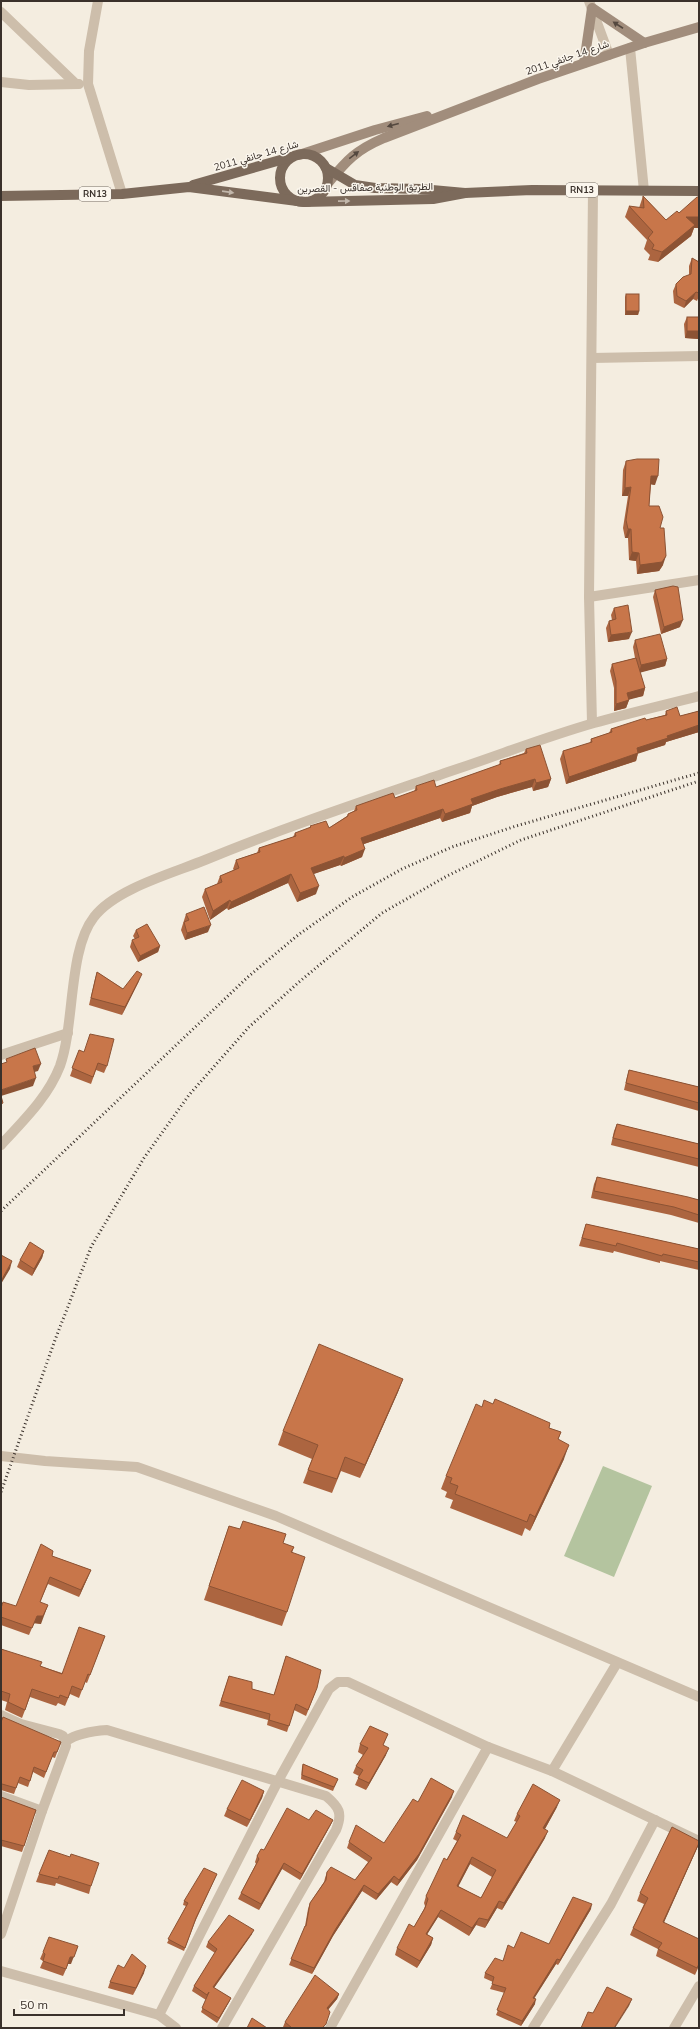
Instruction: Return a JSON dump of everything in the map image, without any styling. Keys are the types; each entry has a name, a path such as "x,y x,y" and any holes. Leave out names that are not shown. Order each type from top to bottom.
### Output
{"main road":[{"path":"590,4 644,43"},
{"path":"584,63 590,4"},
{"name":"شارع 14 جانفي 2011","path":"328,184 351,156 366,146 445,113 584,63 699,27"},
{"name":"شارع 14 جانفي 2011","path":"189,186 299,155 375,130 445,113"},
{"path":"299,155 315,157 326,168 328,184 319,197 301,201 285,192 280,177 286,163 299,155"},
{"name":"الطريق الوطنية صفاقس - القصرين","path":"326,168 355,185 375,188 421,189 465,193 593,190 699,191"},
{"name":"الطريق الوطنية صفاقس - القصرين","path":"1,196 122,194 189,186 301,201 433,199 465,193"}],"street":[{"path":"98,1 89,51 88,84 122,194"},
{"path":"590,4 609,55"},
{"path":"1,12 76,84"},
{"path":"630,48 644,191"},
{"path":"1,82 29,85 88,84"},
{"path":"592,723 589,597 593,190"},
{"path":"592,358 699,356"},
{"path":"589,597 699,580"},
{"path":"1,1145 49,1090 60,1064 68,1033 81,946 87,926 104,905 128,891 253,840 592,723 699,696"},
{"path":"1,1055 68,1033"},
{"path":"1,1456 137,1467 276,1516 617,1664 699,1697"},
{"path":"552,1771 617,1664"},
{"path":"159,2015 278,1781 329,1688 338,1682 348,1682 488,1747 552,1771 699,1841"},
{"path":"1,1715 21,1724 59,1734 64,1736 66,1741 66,1746 42,1811 1,1934"},
{"path":"66,1741 74,1736 93,1731 107,1730 326,1796 336,1805 340,1820 336,1830 222,2028"},
{"path":"330,2028 488,1747"},
{"path":"1,1796 42,1811"},
{"path":"534,2028 611,1904 655,1820"},
{"path":"1,1971 159,2015 176,2028"},
{"path":"674,2028 699,1986"}],"green space":[{"path":"603,1466 652,1486 614,1577 564,1556"}],"building":[{"path":"643,196 666,220 677,211 679,213 697,197 699,197 699,217 686,217 695,225 662,252 652,249 654,245 648,238 653,232 629,206 644,208"},
{"path":"692,258 699,262 699,293 696,292 686,301 677,296 676,284 683,277 691,274"},
{"path":"626,294 639,294 639,311 626,311"},
{"path":"687,317 699,317 699,331 687,331"},
{"path":"637,459 659,459 658,476 651,476 649,506 659,506 663,517 660,528 664,528 666,556 662,562 640,565 639,553 632,552 631,529 628,529 626,520 631,487 625,488 626,461"},
{"path":"673,586 678,587 683,620 664,627 655,590"},
{"path":"628,605 632,632 611,635 609,621 616,619 614,608"},
{"path":"660,634 667,659 641,665 635,640"},
{"path":"636,658 645,688 627,693 629,700 616,704 616,681 612,664"},
{"path":"677,707 680,716 699,711 699,725 667,736 668,738 637,748 638,753 569,777 563,751 592,742 591,739 612,732 611,729 645,718 646,720 667,715 666,711"},
{"path":"540,745 551,779 536,783 535,779 500,789 471,799 473,804 445,814 443,809 361,838 365,849 344,858 344,856 311,868 319,886 300,893 291,874 231,902 230,900 213,911 205,889 222,882 220,876 239,868 236,860 260,852 259,848 296,836 295,833 326,821 329,828 348,816 348,814 357,810 356,806 393,793 395,798 417,790 416,786 434,780 436,787 501,764 500,761 527,753 526,749"},
{"path":"204,907 211,925 187,933 184,922 189,920 186,914"},
{"path":"147,924 160,946 140,956 132,940 139,937 136,930"},
{"path":"137,971 142,974 125,1007 91,998 97,972 123,989"},
{"path":"90,1034 114,1039 107,1066 98,1063 93,1077 72,1068 79,1050 84,1052"},
{"path":"35,1048 41,1064 33,1066 36,1078 1,1090 1,1064 7,1062 6,1059"},
{"path":"629,1070 699,1087 699,1103 626,1083"},
{"path":"617,1124 699,1144 699,1159 613,1138"},
{"path":"597,1177 699,1200 699,1215 674,1207 594,1191"},
{"path":"586,1224 699,1249 699,1262 663,1254 662,1256 617,1243 616,1246 582,1238"},
{"path":"30,1242 44,1251 34,1269 20,1260"},
{"path":"1,1255 12,1261 1,1281"},
{"path":"319,1344 403,1379 365,1465 345,1457 337,1479 308,1470 318,1445 283,1431"},
{"path":"495,1399 550,1423 549,1428 561,1432 558,1439 569,1445 535,1517 530,1514 527,1522 455,1494 458,1486 450,1483 452,1478 446,1476 476,1404 482,1407 484,1400 493,1404"},
{"path":"243,1521 286,1534 283,1543 294,1547 291,1552 305,1557 287,1612 209,1586 229,1526 240,1529"},
{"path":"41,1544 53,1551 52,1556 91,1570 81,1590 50,1577 40,1602 48,1605 43,1616 37,1616 32,1628 1,1617 1,1608 3,1602 16,1606"},
{"path":"79,1627 105,1636 90,1675 88,1674 82,1690 72,1686 68,1698 60,1695 59,1698 32,1689 25,1710 8,1702 10,1694 1,1691 1,1649 42,1662 40,1666 62,1674"},
{"path":"286,1656 321,1670 317,1688 308,1710 296,1704 289,1726 269,1720 270,1714 221,1701 229,1676 252,1682 252,1689 274,1695"},
{"path":"3,1717 61,1742 57,1752 54,1752 46,1772 34,1767 30,1781 20,1777 16,1788 1,1785 1,1722"},
{"path":"370,1726 388,1734 383,1745 389,1748 369,1783 358,1778 363,1770 356,1766 368,1748 360,1744"},
{"path":"303,1764 338,1779 334,1787 302,1775"},
{"path":"431,1778 454,1791 419,1854 399,1880 394,1876 378,1894 364,1885 335,1930 314,1968 291,1959 306,1926 310,1903 326,1880 327,1872 331,1867 355,1880 372,1858 349,1842 356,1825 384,1843 413,1799 418,1802"},
{"path":"242,1780 264,1791 250,1820 227,1809"},
{"path":"533,1784 560,1800 543,1828 548,1831 504,1903 499,1901 488,1920 479,1918 472,1928 441,1910 426,1934 433,1938 420,1961 397,1948 409,1924 414,1927 425,1908 428,1899 426,1896 444,1858 447,1860 461,1835 456,1832 463,1815 507,1838 520,1816 517,1814","holes":["472,1857 496,1870 481,1898 457,1886"]},
{"path":"1,1797 36,1810 24,1846 1,1840"},
{"path":"287,1808 309,1820 316,1810 333,1820 302,1874 284,1863 261,1904 241,1893 259,1859 257,1856 261,1849 264,1850"},
{"path":"672,1827 699,1841 699,1843 663,1922 699,1939 699,1964 697,1968 658,1949 662,1943 633,1928 648,1898 640,1893"},
{"path":"49,1850 70,1857 71,1854 99,1863 91,1886 59,1876 58,1879 39,1874"},
{"path":"204,1868 217,1874 196,1918 185,1948 168,1939 188,1903 184,1901"},
{"path":"573,1897 592,1904 560,1960 557,1959 533,1998 536,1999 522,2021 497,2010 506,1988 492,1984 494,1977 485,1973 495,1958 503,1961 508,1945 514,1948 521,1932 549,1944"},
{"path":"229,1915 254,1930 213,1987 231,1998 219,2018 202,2008 209,1992 207,1995 194,1986 217,1949 208,1942"},
{"path":"49,1937 78,1946 74,1957 70,1957 66,1969 43,1961 45,1954 43,1952"},
{"path":"132,1954 146,1966 136,1988 110,1982 118,1965 124,1968"},
{"path":"315,1975 339,1994 327,2008 330,2012 326,2024 322,2028 292,2028 285,2022"},
{"path":"607,1987 632,1999 614,2028 581,2028 588,2012 593,2013"},
{"path":"252,2018 267,2028 247,2028"}],"railway":[{"path":"1,1211 249,976 298,935 352,897 402,869 452,847 516,826 699,773"},
{"path":"1,1492 55,1340 91,1247 144,1158 189,1095 249,1027 299,982 382,913 447,876 521,840 699,781"}]}
